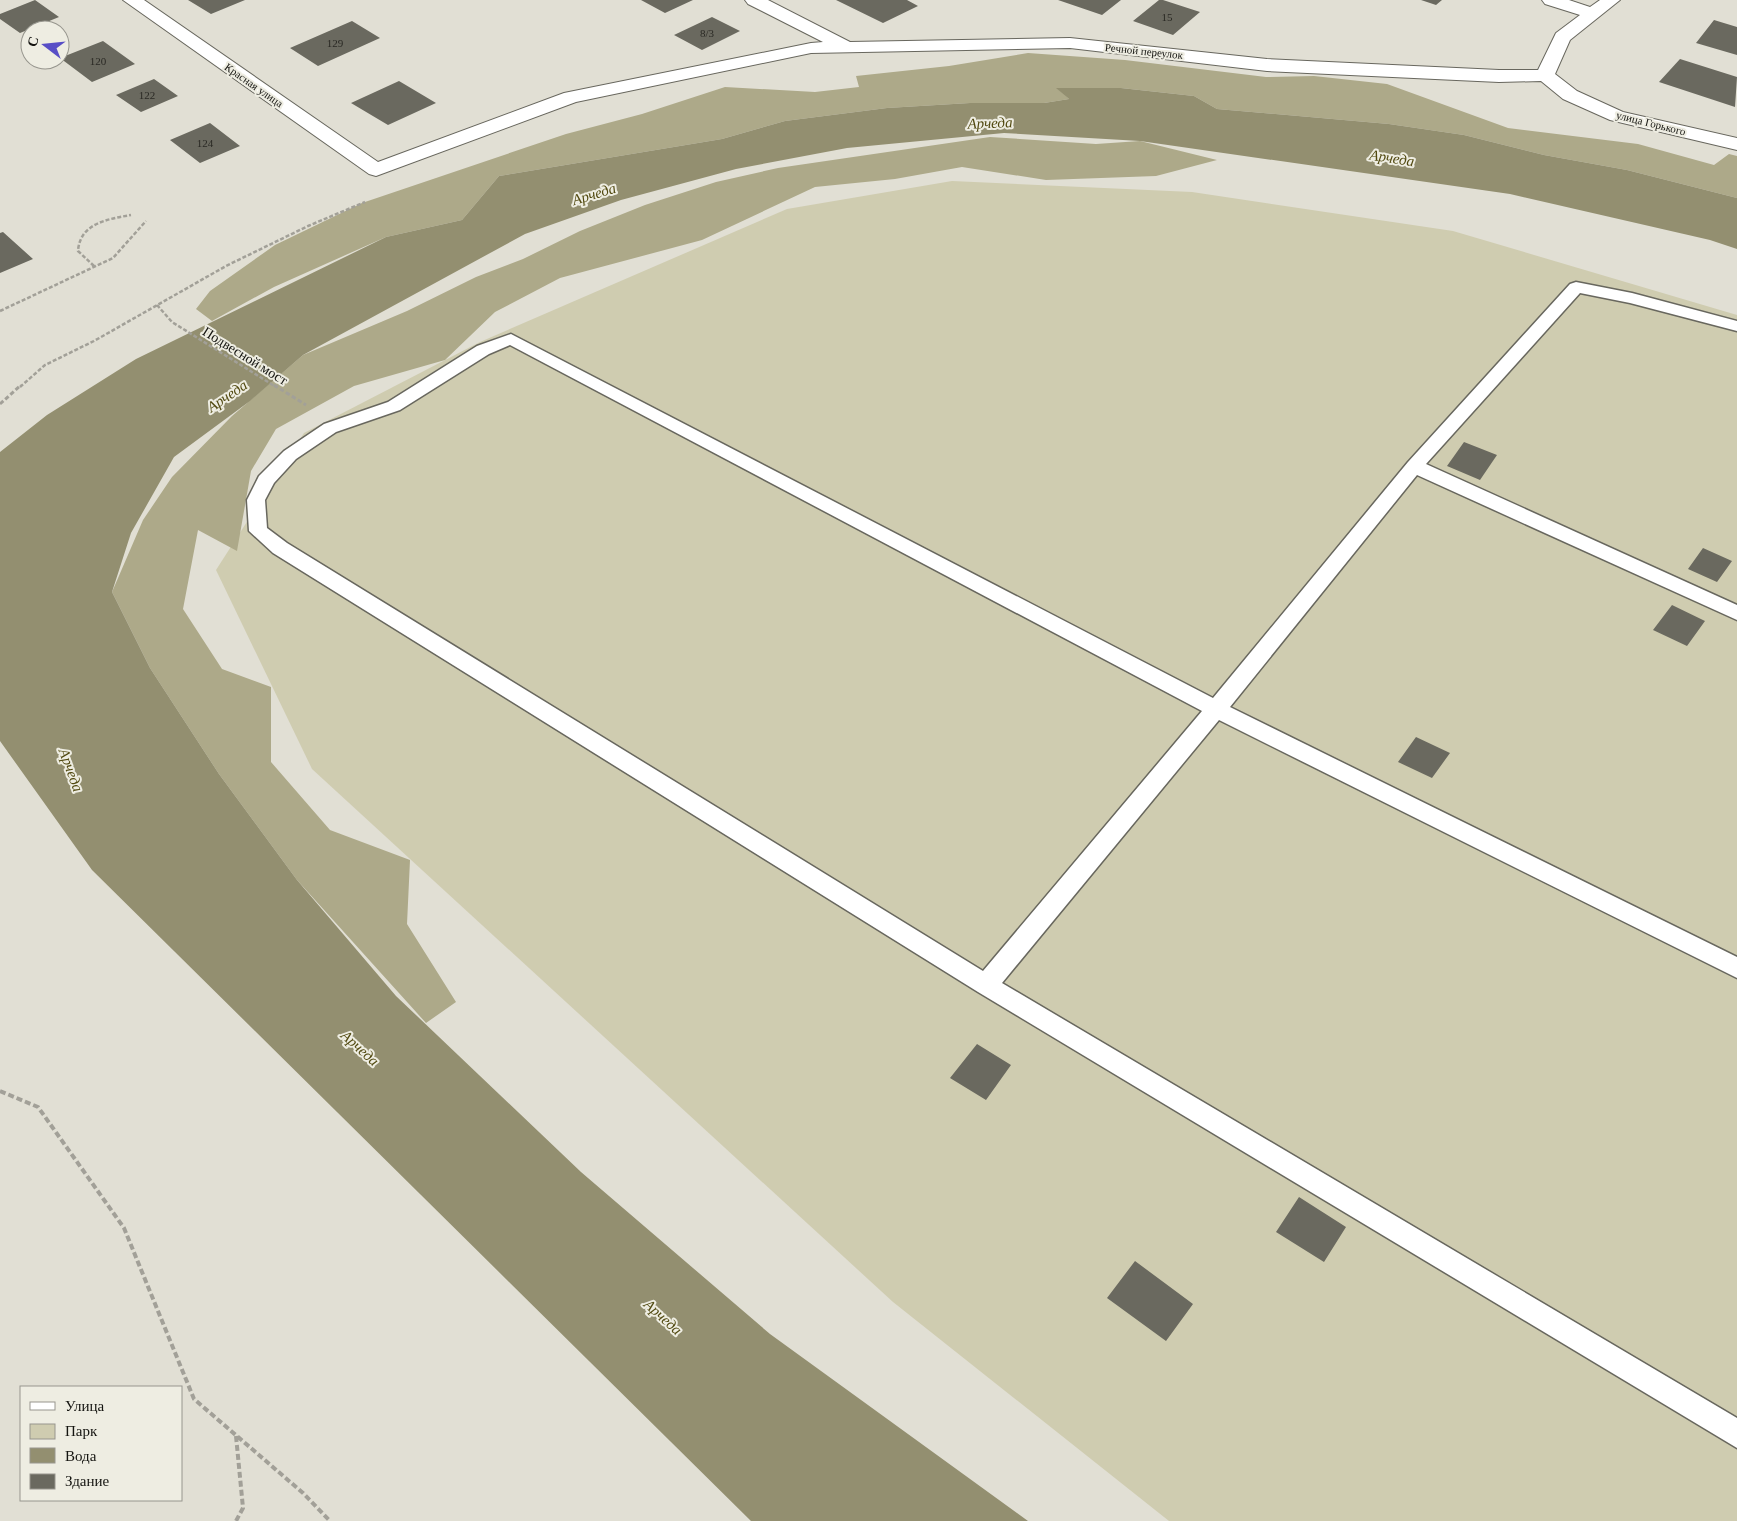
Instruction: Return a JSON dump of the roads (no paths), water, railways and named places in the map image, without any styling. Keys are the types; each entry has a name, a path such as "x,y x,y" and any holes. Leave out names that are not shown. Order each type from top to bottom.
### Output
{"street":[{"name":"Красная улица","path":"132,0 376,170 571,96 811,48 846,48"},
{"name":"Речной переулок","path":"754,0 846,48 1070,43 1267,65 1499,76 1545,75"},
{"path":"1551,0 1591,13"},
{"path":"1545,75 1562,37 1591,13 1611,0"},
{"name":"улица Горького","path":"1545,75 1570,95 1618,116 1737,144"}],"lane":[{"path":"986,985 1216,709 1414,466 1576,287 1632,298 1737,326"},
{"path":"1737,968 1216,709 512,339 483,350 394,406 330,428 290,455 266,480 256,500 258,531 280,548 986,985 1737,1434"},
{"path":"1414,466 1737,613"}],"water":[{"name":"Арчеда","path":"1056,88 1121,88 1194,96 1217,109 1389,124 1464,135 1544,155 1627,170 1737,198 1737,249 1710,240 1510,194 1140,141 1004,133 847,148 736,169 621,200 525,234 303,355 250,401 174,457 131,533 112,592 150,668 219,774 297,880 396,996 581,1172 770,1334 1028,1521 751,1521 92,870 0,741 0,452 47,415 136,359 386,237 462,220 499,176 722,139 785,121 887,108 970,103 1044,103 1069,99"}]}
